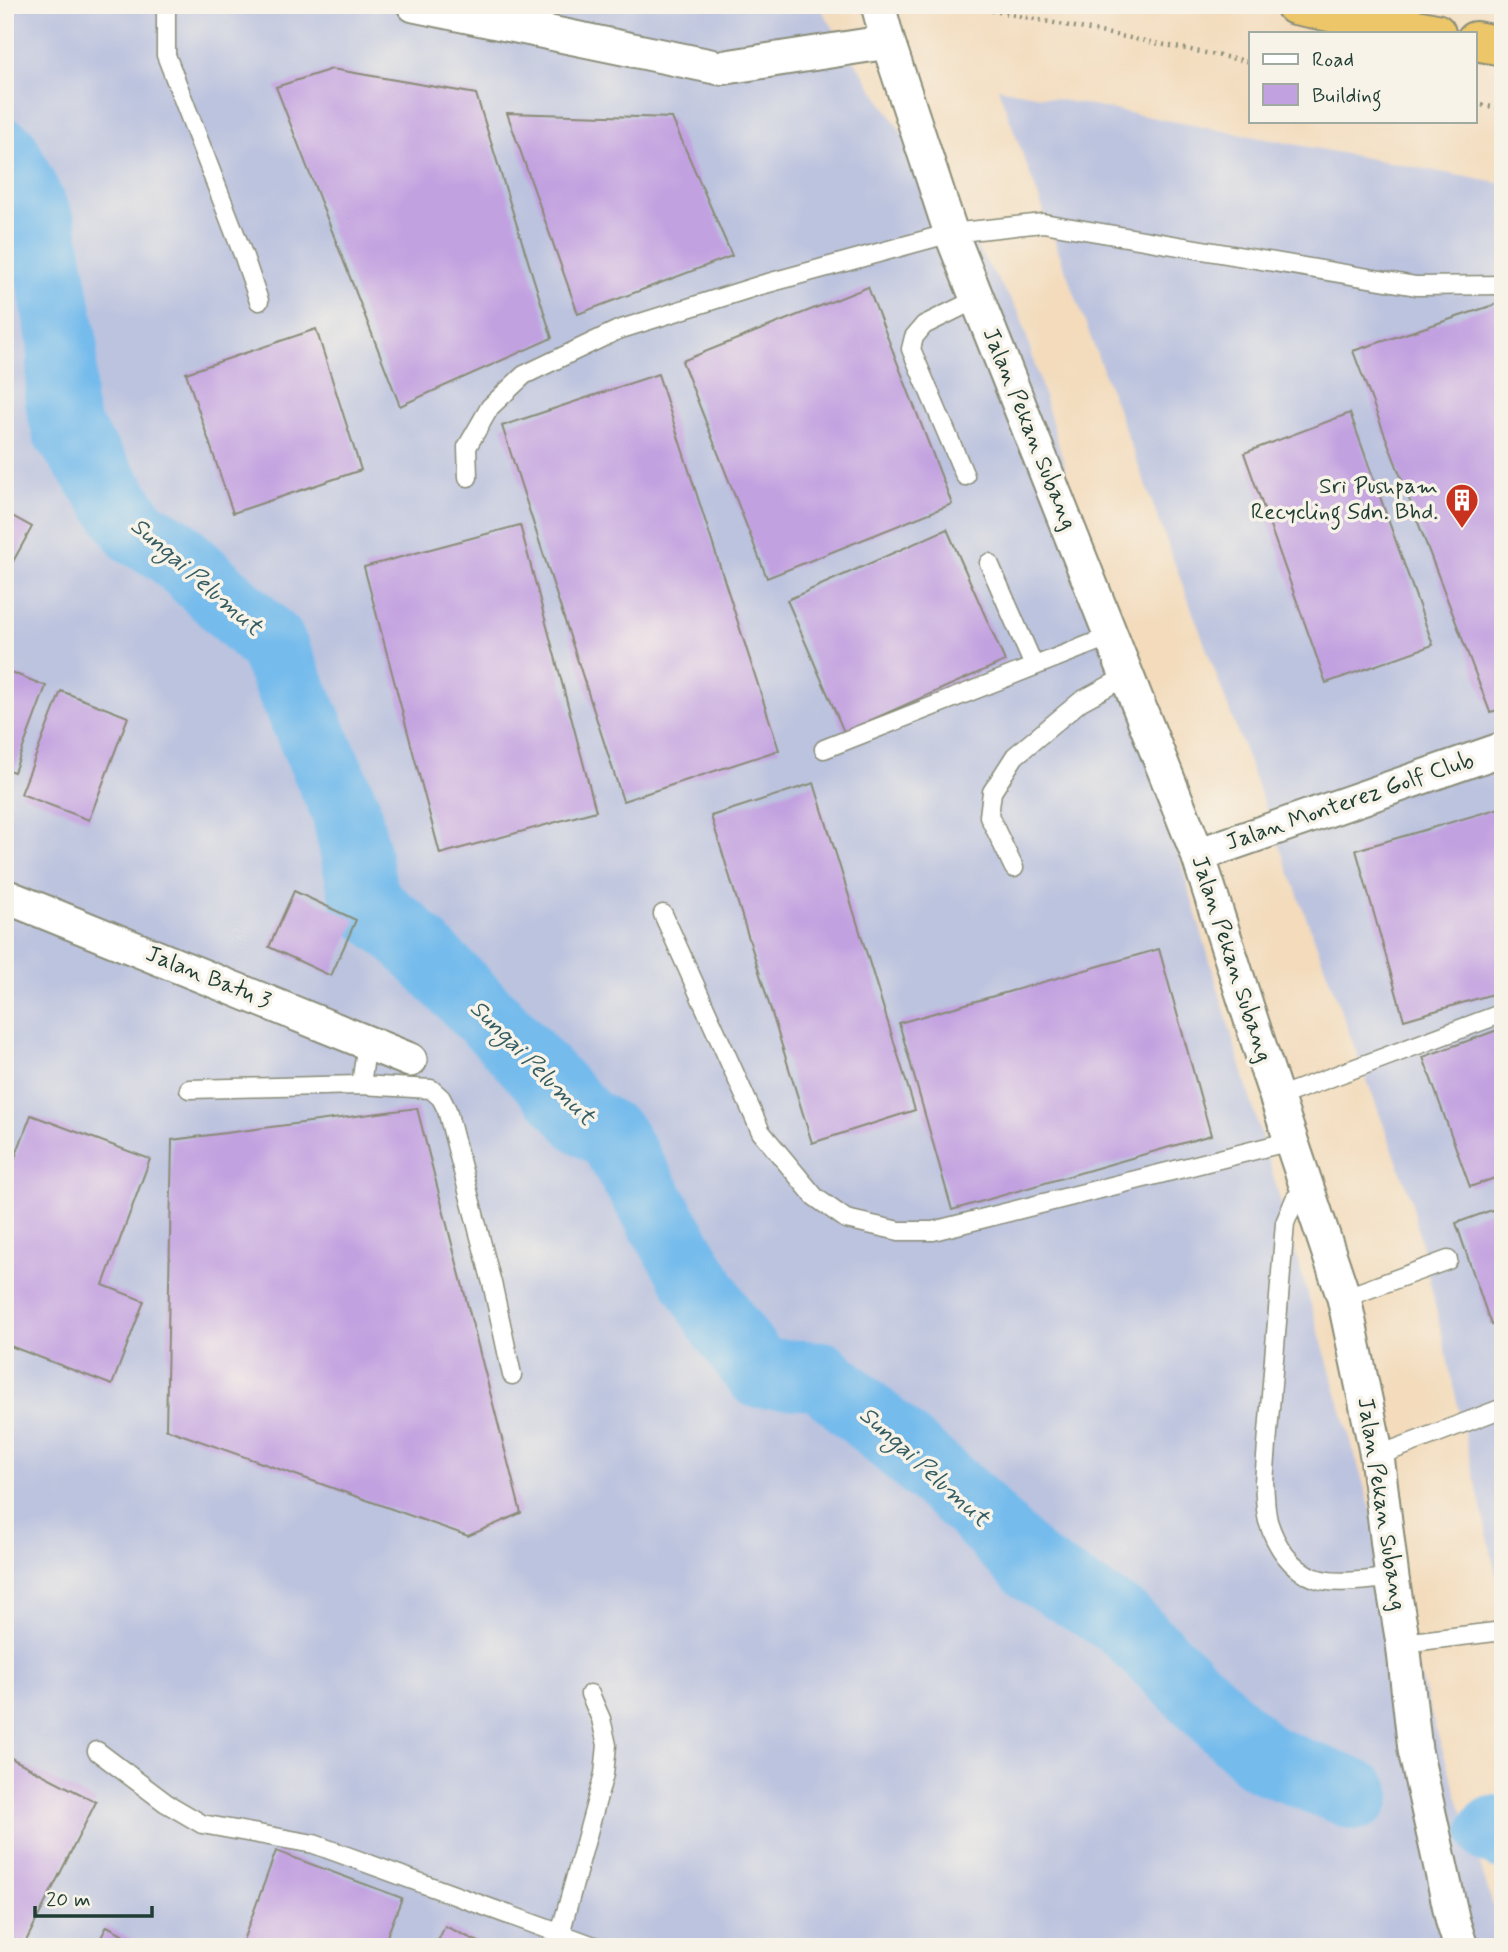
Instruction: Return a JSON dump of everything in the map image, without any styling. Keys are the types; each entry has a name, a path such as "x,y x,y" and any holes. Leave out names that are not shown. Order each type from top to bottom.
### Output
{"highway":[{"path":"1295,5 1431,32"},
{"path":"1476,41 1503,47"}],"street":[{"path":"414,5 720,68 888,42"},
{"name":"Jalan Pekan Subang","path":"878,5 951,233 1198,855 1272,1099 1291,1140 1344,1298 1377,1456 1415,1750 1453,1922 1461,1947"},
{"name":"Jalan Monterez Golf Club","path":"1198,855 1503,749"},
{"name":"Jalan Batu 3","path":"5,895 410,1060"}],"lane":[{"path":"166,5 166,55 259,301"},
{"path":"468,477 467,447 490,407 524,376 618,330 761,285 951,233 1043,223 1416,286 1503,285"},
{"path":"965,476 911,349 914,337 924,325 977,299"},
{"path":"989,562 1034,666"},
{"path":"824,749 1111,636"},
{"path":"1014,868 989,816 992,792 1015,756 1081,701 1127,676"},
{"path":"663,914 761,1132 815,1197 846,1219 899,1231 933,1231 1291,1140"},
{"path":"1272,1099 1503,1013"},
{"path":"361,1085 367,1042"},
{"path":"189,1089 361,1085 431,1089 441,1098 447,1110 493,1287 512,1375"},
{"path":"1308,1191 1295,1199 1284,1223 1264,1482 1268,1520 1280,1549 1293,1565 1315,1578 1338,1581 1392,1578"},
{"path":"1344,1298 1448,1260"},
{"path":"1377,1456 1503,1408"},
{"path":"1403,1643 1503,1631"},
{"path":"560,1934 604,1774 607,1745 601,1719 590,1694"},
{"path":"97,1751 166,1803 202,1824 314,1844 597,1947"}],"path":[{"path":"964,5 1249,62"},
{"path":"1476,104 1503,109"}],"shaded area":[{"path":"5,5 819,6 1020,314 1434,1724 1503,1936 1503,1947 5,1947"},
{"path":"998,88 1503,184 1503,1604 1411,1199"}],"building":[{"path":"332,69 476,94 552,338 400,406 276,87"},
{"path":"507,113 672,118 732,256 578,314"},
{"path":"868,287 952,504 767,578 682,361"},
{"name":"Sri Pushpam Recycling Sdn. Bhd.","path":"1503,302 1503,709 1490,712 1353,351"},
{"path":"316,329 361,470 233,513 186,373"},
{"path":"658,374 779,750 623,801 502,426"},
{"path":"1350,413 1433,645 1326,683 1244,453"},
{"path":"5,512 32,527 5,576"},
{"path":"520,525 596,811 440,854 364,567"},
{"path":"947,529 1005,661 844,732 787,600"},
{"path":"8,671 46,686 14,772 5,769 5,677"},
{"path":"61,691 128,717 89,820 21,794"},
{"path":"814,783 915,1110 812,1143 711,816"},
{"path":"1503,807 1503,991 1404,1020 1356,850"},
{"path":"294,891 356,920 331,976 269,947"},
{"path":"1159,949 1211,1135 952,1210 899,1023"},
{"path":"1503,1028 1503,1175 1470,1187 1423,1057"},
{"path":"417,1108 521,1513 468,1536 166,1429 172,1140"},
{"path":"31,1115 150,1159 103,1285 144,1301 112,1385 5,1344 5,1184"},
{"path":"1503,1206 1503,1322 1491,1325 1456,1223"},
{"path":"5,1755 96,1802 23,1947 5,1947"},
{"path":"276,1851 402,1898 384,1944 392,1947 241,1946"},
{"path":"107,1926 147,1947 96,1947"},
{"path":"445,1926 489,1947 435,1947"}],"waterway":[{"name":"Sungai Pelumut","path":"5,153 42,229 63,344 60,402 67,430 137,531 171,550 271,643 346,811 364,895 374,910 402,932 507,1037 585,1121 612,1137 724,1326 759,1373 821,1376 970,1504 1031,1567 1120,1621 1263,1758 1356,1795"},
{"name":"Sungai Pelumut","path":"1494,1831 1503,1835"}],"place":[{"name":"Sri Pushpam Recycling Sdn. Bhd.","path":"1462,530"}]}
